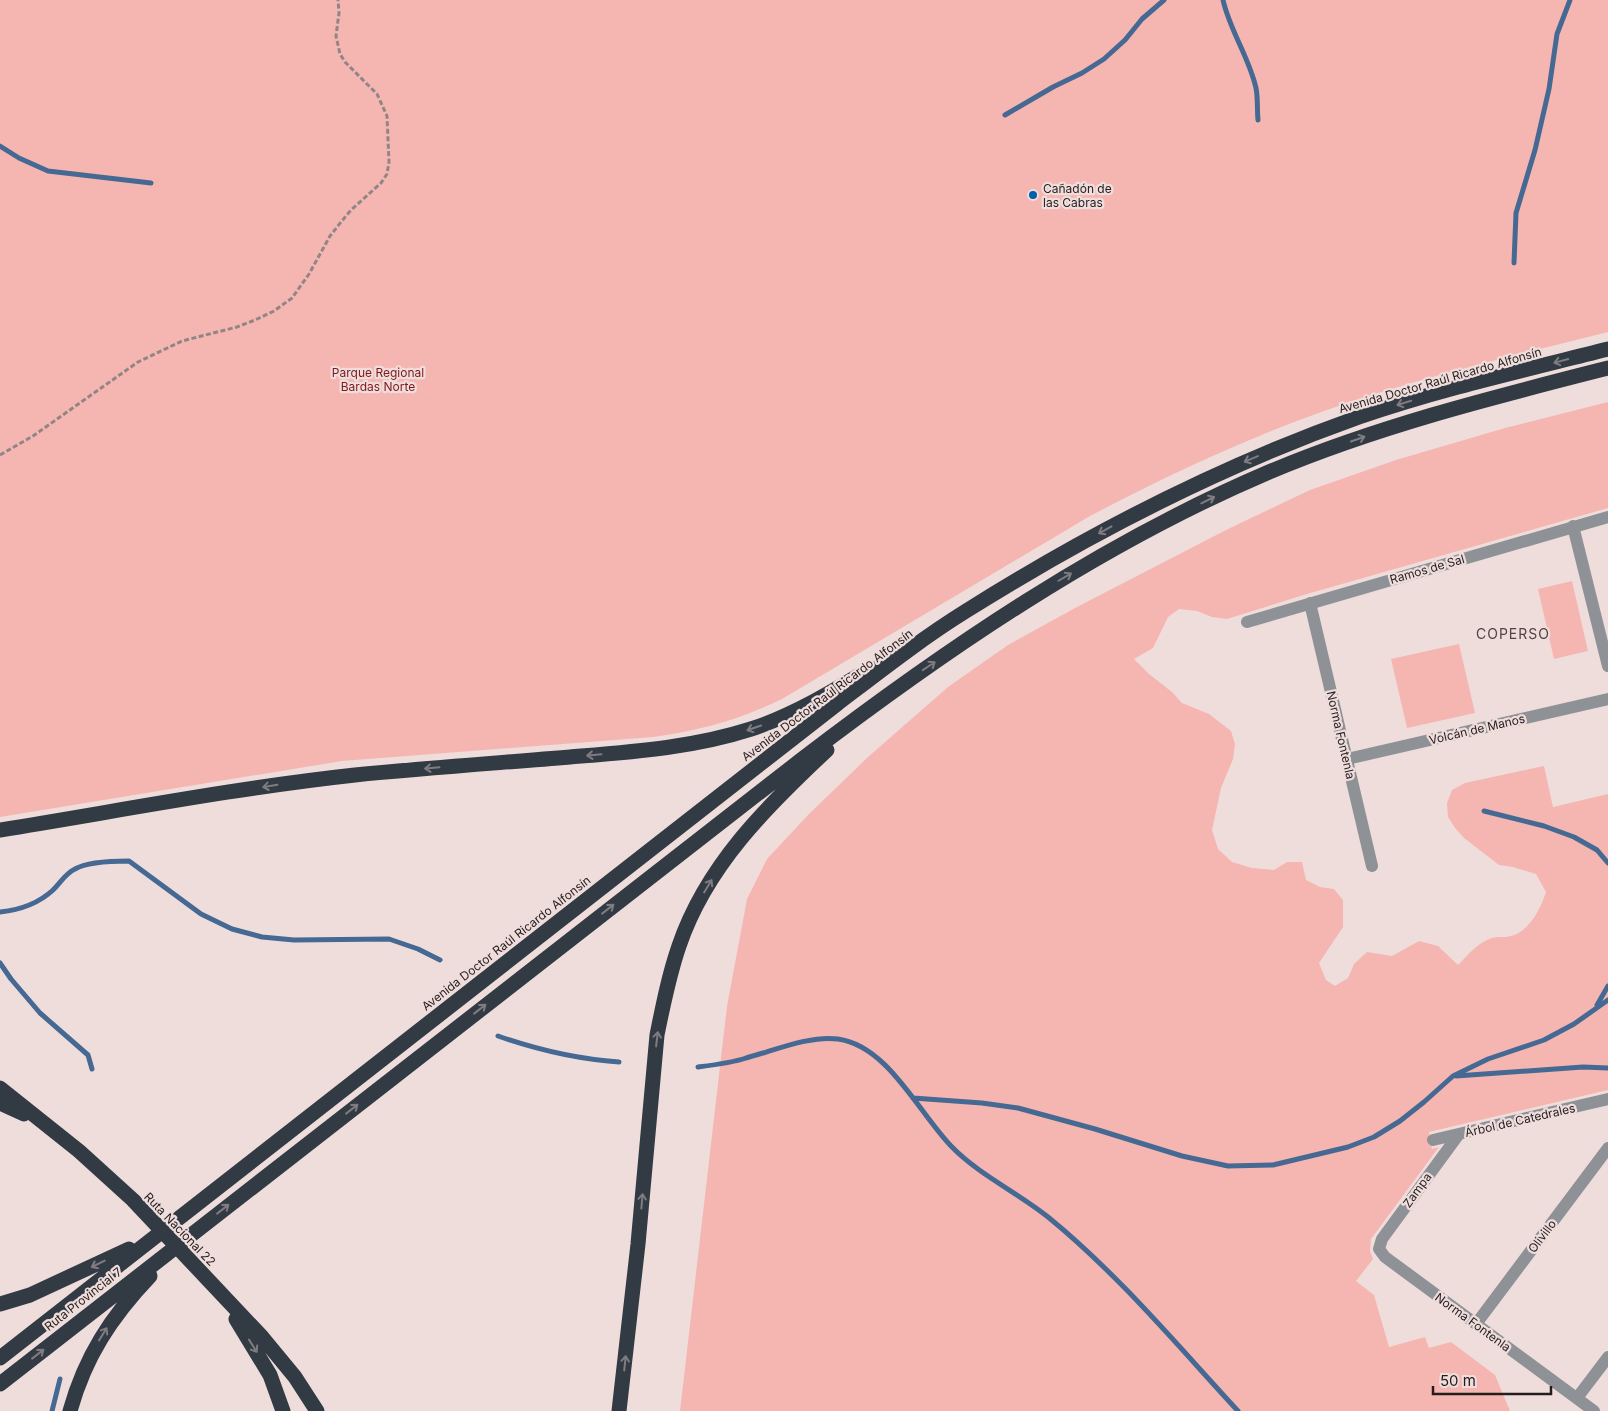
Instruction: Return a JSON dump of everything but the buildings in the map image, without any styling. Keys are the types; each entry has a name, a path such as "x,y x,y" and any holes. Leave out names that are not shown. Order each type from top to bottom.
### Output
{"highway":[{"name":"Avenida Doctor Raúl Ricardo Alfonsín","path":"157,1235 837,704 964,612 1118,522 1256,457 1370,414 1479,382 1608,349"},
{"path":"70,1411 81,1375 103,1333 132,1295 185,1239 777,778 889,694 1056,583 1141,534 1225,492 1319,453 1409,422 1608,368"},
{"path":"0,830 302,782 398,771 642,751 719,739 781,718 812,702 964,612"},
{"path":"619,1411 638,1244 657,1035 679,945 691,916 709,884 756,819 783,791 889,694"},
{"name":"Ruta Nacional 22","path":"0,1088 79,1151 133,1200 279,1356 317,1411"},
{"path":"0,1103 49,1127"},
{"path":"0,1304 30,1295 157,1235"},
{"name":"Ruta Provincial 7","path":"0,1358 157,1235"},
{"name":"Ruta Provincial 7","path":"0,1384 185,1239"},
{"path":"218,1290 270,1375 284,1411"}],"street":[{"name":"Ramos de Sal","path":"1247,622 1608,517"},
{"path":"1573,526 1608,666"},
{"name":"Norma Fontenla","path":"1310,603 1372,866"},
{"name":"Volcán de Manos","path":"1347,759 1608,699"},
{"name":"Árbol de Catedrales","path":"1433,1140 1608,1099"},
{"name":"Zampa","path":"1379,1248 1382,1239 1459,1134"},
{"name":"Olivillo","path":"1476,1324 1608,1148"},
{"name":"Norma Fontenla","path":"1379,1248 1385,1257 1594,1411"},
{"path":"1577,1398 1608,1357"}],"path":[{"path":"0,455 33,436 138,362 182,341 237,327 274,311 292,298 309,274 325,244 351,210 381,183 387,174 389,162 386,116 383,104 377,94 345,62 340,54 336,36 339,13 338,0"}],"green space":[{"name":"Parque Regional Bardas Norte","path":"0,0 1608,0 1608,332 1394,388 1324,411 1234,446 1090,516 782,699 750,713 719,723 653,737 342,761 0,817"},
{"path":"1608,402 1608,508 1307,594 1227,619 1212,617 1197,611 1179,609 1168,617 1153,648 1134,659 1182,703 1209,714 1231,731 1235,744 1233,759 1221,788 1212,830 1218,849 1232,862 1252,868 1274,870 1287,862 1302,862 1306,880 1320,887 1334,889 1343,900 1343,927 1319,963 1326,980 1335,986 1348,978 1354,964 1367,952 1392,956 1419,941 1438,946 1458,965 1482,942 1494,937 1506,937 1517,934 1529,925 1533,919 1546,892 1536,874 1499,865 1464,838 1448,817 1447,803 1452,790 1465,783 1544,766 1553,807 1608,794 1608,1090 1429,1132 1432,1149 1439,1147 1371,1239 1370,1251 1373,1259 1356,1281 1374,1295 1389,1347 1425,1337 1429,1348 1451,1342 1495,1375 1510,1411 680,1411 727,1006 747,899 767,859 808,815 868,757 948,687 1008,645 1075,608 1226,530 1310,490 1396,460 1505,428"},
{"path":"1572,581 1588,651 1554,659 1538,589"},
{"path":"1459,644 1475,713 1407,728 1391,659"}],"waterway":[{"path":"1005,115 1104,59 1125,40 1142,19 1164,0"},
{"path":"1223,0 1253,77 1257,92 1258,120"},
{"path":"1514,263 1516,213 1535,150 1549,89 1557,34 1570,0"},
{"path":"0,146 19,158 48,171 151,183"},
{"path":"1484,811 1544,826 1574,837 1597,850 1608,863"},
{"path":"0,912 14,910 35,903 53,890 69,873 80,867 102,862 129,861 201,914 232,929 262,937 294,940 389,939 418,949 440,960"},
{"path":"0,963 40,1013 88,1055 92,1069"},
{"path":"1597,1005 1608,986"},
{"path":"913,1098 982,1103 1018,1108 1182,1156 1228,1166 1273,1165 1348,1147 1374,1137 1400,1121 1453,1076 1488,1059 1544,1040 1574,1024 1608,1000"},
{"path":"498,1036 558,1053 588,1059 619,1062"},
{"path":"698,1067 722,1064 804,1041 827,1038 856,1044 872,1054 901,1082 951,1146 986,1175 1048,1217 1099,1262 1238,1411"},
{"path":"1456,1076 1583,1067 1608,1068"},
{"path":"52,1411 60,1379"}],"place":[{"name":"Cañadón de las Cabras","path":"1033,195"}],"district":[{"name":"COPERSO","path":"1513,633"}]}
